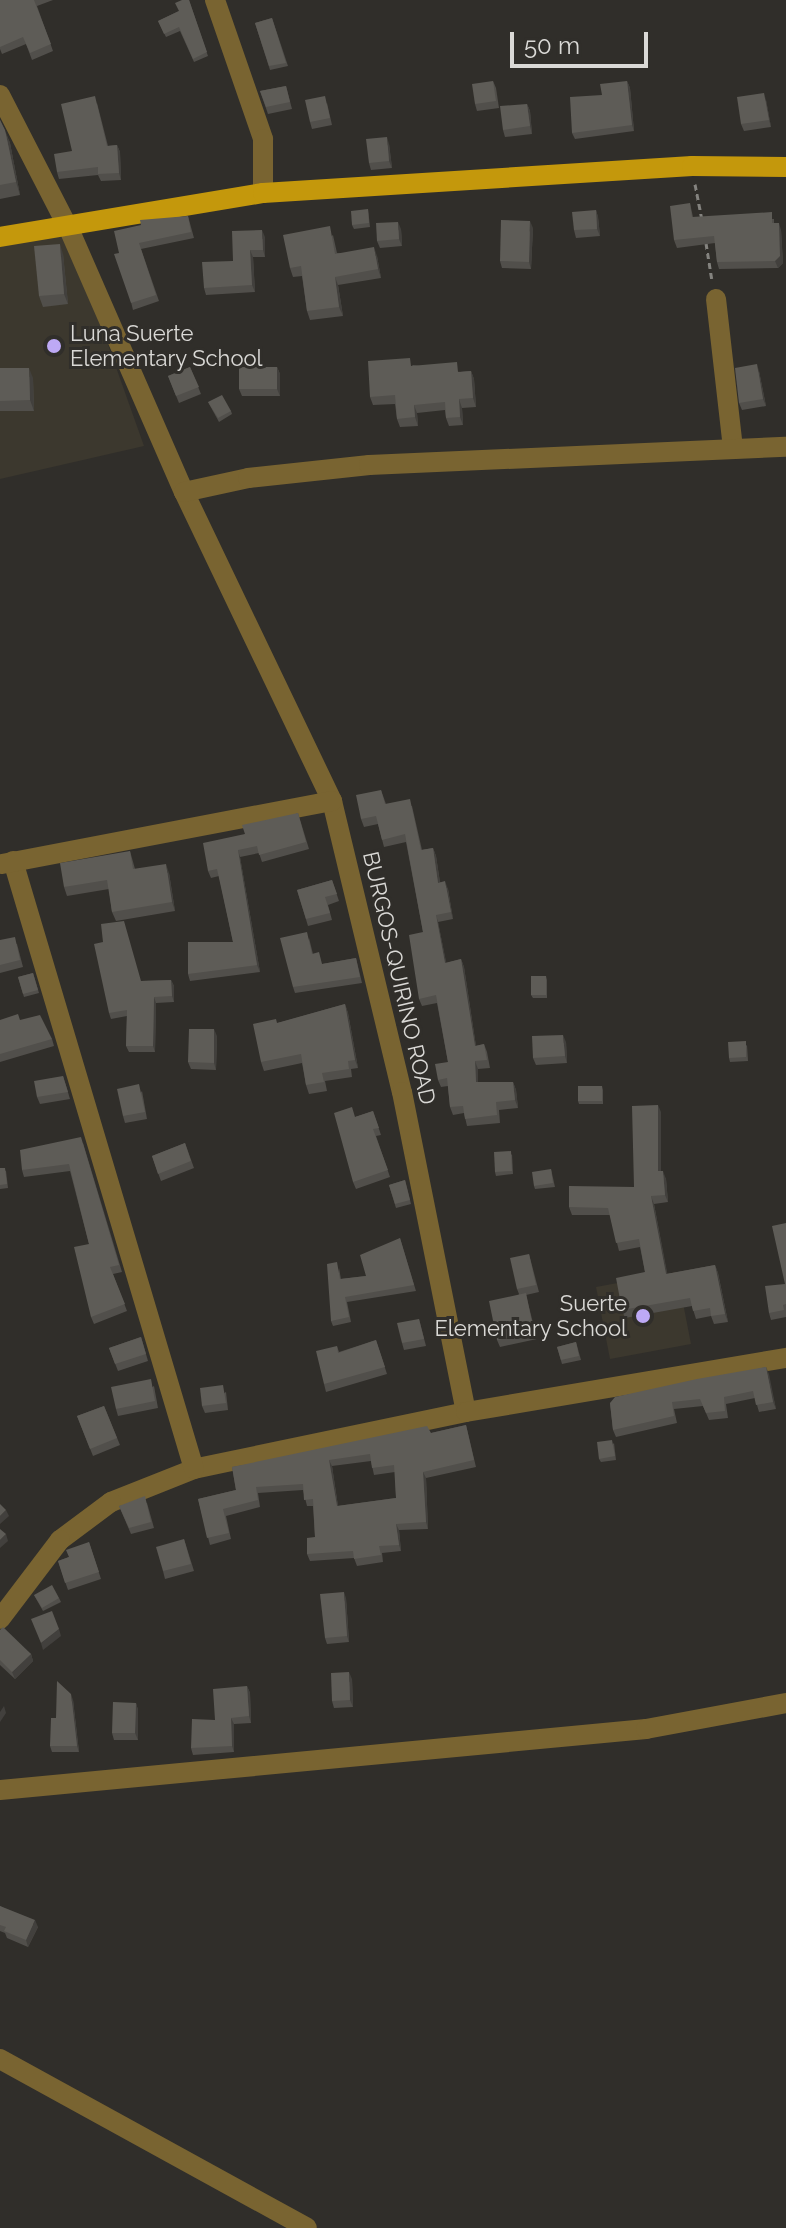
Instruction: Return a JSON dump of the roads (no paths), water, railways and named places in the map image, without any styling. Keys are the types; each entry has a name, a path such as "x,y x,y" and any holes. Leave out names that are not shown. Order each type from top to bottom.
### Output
{"main road":[{"path":"0,237 69,229 263,193 692,166 786,167"}],"street":[{"path":"215,0 263,139 263,193"},
{"name":"BURGOS-QUIRINO ROAD","path":"0,95 69,229 184,492 332,801 402,1092 466,1412"},
{"path":"716,299 733,449"},
{"path":"184,492 248,478 369,465 786,447"},
{"path":"194,1469 6,862 332,801"},
{"path":"0,1619 60,1540 111,1502 194,1469 466,1412 786,1358"},
{"path":"0,1790 646,1729 786,1703"},
{"path":"0,2059 307,2228"}],"place":[{"name":"Luna Suerte Elementary School","path":"54,346"},
{"name":"Suerte Elementary School","path":"643,1316"}]}
